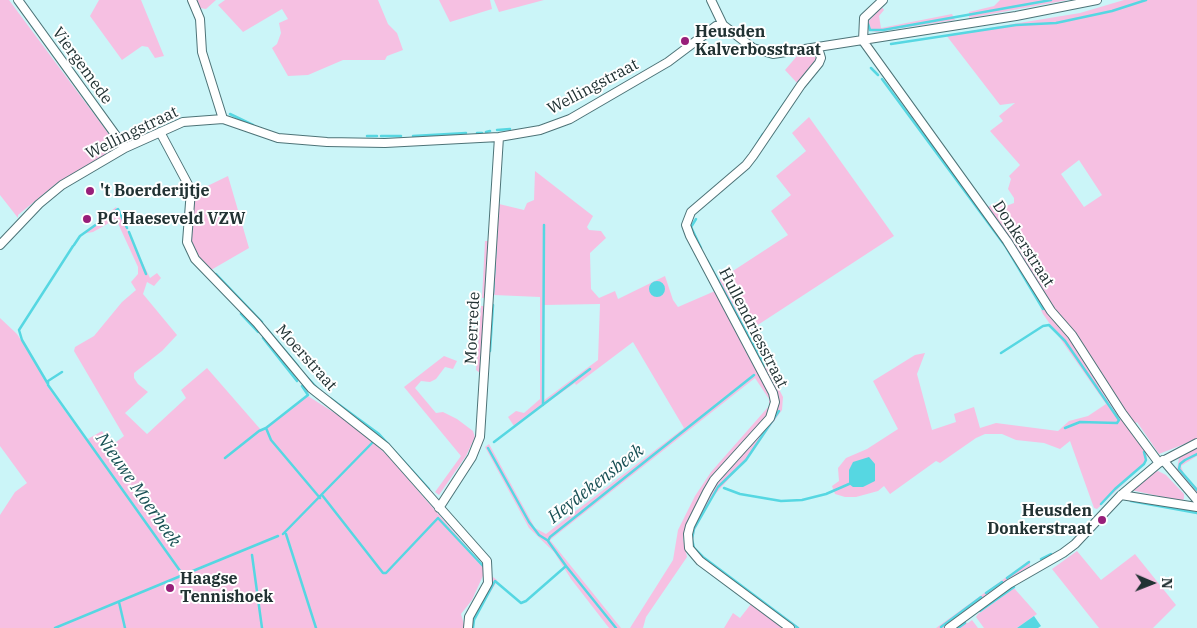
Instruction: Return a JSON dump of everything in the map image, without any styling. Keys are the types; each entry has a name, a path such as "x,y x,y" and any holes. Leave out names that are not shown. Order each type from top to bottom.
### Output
{"street":[{"name":"Viergemede","path":"18,0 125,148"},
{"path":"192,0 200,18 200,43 204,60 223,119"},
{"path":"711,0 723,25 753,48 773,54 1062,8 1097,0"},
{"path":"863,41 864,18 883,0"},
{"name":"Wellingstraat","path":"0,245 39,204 62,185 125,148 183,122 223,119 260,134 295,141 385,143 499,137 540,130 570,119 668,62 716,26 723,25"},
{"name":"Donkerstraat","path":"863,41 1007,241 1051,311 1072,335 1122,413 1161,462 1197,500"},
{"name":"Hullendriesstraat","path":"790,628 700,561 689,548 688,534 690,526 714,480 770,418 775,402 773,393 686,226 691,212 753,156 801,85 819,63 821,58 818,48"},
{"name":"Moerstraat","path":"160,132 191,190 187,242 195,259 257,323 311,388 386,447 438,508 487,561 489,567 488,583 469,617 468,628"},
{"name":"Moerrede","path":"438,508 474,452 480,437 499,137"},
{"path":"949,628 1009,584 1064,553 1075,544 1121,494 1161,462 1197,444"},
{"path":"1121,494 1197,506"}],"shaded area":[{"path":"0,0 9,0 117,145 116,149 57,183 18,215 18,218 0,195"},
{"path":"99,0 141,0 164,56 155,58 148,47 142,46 122,60 90,16"},
{"path":"196,0 216,0 206,9 200,8"},
{"path":"225,0 378,0 388,24 397,33 403,50 387,56 385,60 343,60 308,75 288,76 272,48 277,44 281,33 279,23 288,19 282,9 243,32 218,5"},
{"path":"439,0 490,0 492,9 450,22"},
{"path":"494,0 544,0 499,12"},
{"path":"1000,0 1068,0 969,18 969,12 994,6"},
{"path":"1124,0 1197,0 1197,439 1159,454 1137,422 1130,429 1147,454 1146,462 1097,509 1094,508 1070,441 1060,449 1044,443 1016,440 1002,434 985,434 976,438 940,463 936,461 890,494 884,486 878,491 856,497 845,497 835,494 832,486 839,481 838,468 846,458 867,449 898,429 873,381 915,355 925,353 917,374 932,430 956,422 954,414 974,407 980,428 996,423 1058,431 1069,421 1088,416 1106,404 1043,314 1041,310 1045,308 1052,319 1058,314 988,207 997,202 1006,206 1014,203 1014,198 1008,189 1011,179 1009,176 1020,165 990,131 1003,121 999,116 1015,103 1000,105 946,35 1080,13","holes":["1079,160 1102,195 1084,207 1061,174"]},
{"path":"882,7 884,10 879,16 881,28 952,14 955,20 876,32 867,30 866,24"},
{"path":"812,54 816,58 815,63 797,83 785,70 797,56"},
{"path":"809,117 894,236 747,332 783,397 782,410 751,454 711,499 695,530 693,541 695,549 706,559 800,628 793,628 705,563 691,547 691,532 713,487 777,407 744,333 747,331 719,280 788,235 771,211 791,195 776,176 806,151 792,133"},
{"path":"535,171 593,216 587,227 589,230 601,231 606,238 590,253 591,289 599,298 615,291 618,299 665,276 673,300 678,307 715,291 771,398 769,413 704,489 685,528 683,539 687,557 646,617 643,628 630,628 673,560 678,530 695,496 711,472 769,406 769,399 755,378 550,540 621,628 609,628 571,579 554,552 529,528 485,447 489,444 535,528 546,534 684,428 633,342 576,385 575,383 514,426 508,417 516,411 524,413 540,399 540,297 494,295 499,204 524,210 527,203 534,200","holes":["600,304 598,360 543,401 544,305"]},
{"path":"228,176 249,248 211,270 201,261 189,238 195,192"},
{"path":"116,207 150,278 157,273 161,278 154,286 147,282 143,294 177,335 162,351 134,373 134,378 138,384 148,392 125,413 147,434 186,398 181,390 207,368 261,430 308,396 355,426 387,455 486,569 472,600 461,614 465,628 0,628 0,515 15,492 27,483 0,446 0,318 17,334 44,376 47,386 86,440 102,431 104,434 103,443 107,449 124,436 74,351 75,347 94,336 122,302 136,290 131,282 138,274 138,267 116,219 93,232 82,234"},
{"path":"485,241 488,241 485,298 482,298"},
{"path":"481,306 484,306 480,373 476,370"},
{"path":"444,356 457,361 453,369 445,367 436,379 430,382 421,381 415,388 436,413 443,412 457,419 473,431 475,437 466,456 439,495 435,492 461,456 404,387"},
{"path":"1197,448 1197,456 1181,466 1184,474 1197,488 1197,494 1177,470 1179,458"},
{"path":"1158,471 1166,475 1184,494 1184,499 1181,501 1131,490 1152,473"},
{"path":"1077,551 1101,580 1135,554 1176,605 1153,628 1099,628 1052,569"},
{"path":"1030,560 1030,567 944,628 936,628"},
{"path":"493,577 497,580 496,583 482,606 478,604"},
{"path":"1014,588 1037,614 1017,628 984,628 976,617 978,614"},
{"path":"751,604 784,628 724,628 733,613 740,618"},
{"path":"972,620 978,628 955,628 964,622 968,623"}],"water":[{"path":"657,281 665,289 657,297 649,289"},
{"path":"869,457 875,464 875,481 863,487 853,487 849,484 849,470 853,462"},
{"path":"1034,616 1041,626 1038,628 1017,628"}],"waterway":[{"path":"868,24 870,30 883,30 1051,0"},
{"path":"891,44 1016,25 1056,23 1112,11 1146,0"},
{"path":"871,68 878,75"},
{"path":"882,79 1006,247 1043,309"},
{"name":"Heydekensbeek","path":"770,124 786,101"},
{"path":"230,114 253,125"},
{"path":"497,130 510,129"},
{"path":"486,132 490,131"},
{"path":"413,136 466,133"},
{"path":"477,133 482,133"},
{"name":"Heydekensbeek","path":"757,144 763,134"},
{"path":"367,136 377,136"},
{"path":"381,136 401,136"},
{"name":"Nieuwe Moerbeek","path":"74,245 80,236 118,209 127,228"},
{"name":"Heydekensbeek","path":"696,219 691,227 701,248"},
{"path":"543,405 544,225"},
{"name":"Nieuwe Moerbeek","path":"129,232 146,274"},
{"path":"493,294 496,236"},
{"name":"Nieuwe Moerbeek","path":"48,384 22,340 19,330 73,246"},
{"name":"Heydekensbeek","path":"707,260 765,366"},
{"path":"216,274 262,322"},
{"path":"490,351 493,305"},
{"path":"241,314 258,332"},
{"path":"1001,353 1043,326 1049,325 1065,341 1119,420 1117,423 1080,422 1065,428"},
{"path":"267,329 298,366"},
{"path":"263,338 297,381"},
{"path":"494,442 590,369"},
{"name":"Nieuwe Moerbeek","path":"62,372 48,381 48,385 183,575 278,536"},
{"path":"304,374 318,389"},
{"name":"Heydekensbeek","path":"473,628 474,620 495,581 521,603 526,601 566,566 548,541 550,537 754,375"},
{"path":"302,386 308,395 266,428 271,440 320,498"},
{"path":"330,398 379,434 429,489"},
{"path":"779,411 746,460 718,487 694,529 692,539 694,548 703,557 798,628"},
{"path":"225,458 259,431 266,428"},
{"path":"283,534 373,442"},
{"path":"488,448 529,522 539,535 547,540"},
{"path":"1101,504 1144,464 1146,460 1144,452"},
{"path":"1197,454 1180,464 1179,469 1197,490"},
{"path":"724,488 740,494 781,501 802,500 826,494 849,484"},
{"path":"322,495 383,573 386,573 438,518 484,567"},
{"path":"1131,501 1197,513"},
{"name":"Nieuwe Moerbeek","path":"286,534 316,628"},
{"path":"1041,559 1051,554"},
{"path":"252,555 262,628"},
{"path":"1007,578 1029,562"},
{"path":"566,566 616,628"},
{"path":"55,628 183,575"},
{"path":"986,593 1002,582"},
{"path":"980,611 1014,587"},
{"path":"941,627 981,597"},
{"path":"119,602 125,628"},
{"path":"958,628 965,623"}],"place":[{"name":"Heusden Kalverbosstraat","path":"685,41"},
{"name":"'t Boerderijtje","path":"90,191"},
{"name":"PC Haeseveld VZW","path":"87,219"},
{"name":"Heusden Donkerstraat","path":"1102,520"},
{"name":"Haagse Tennishoek","path":"170,588"}]}
